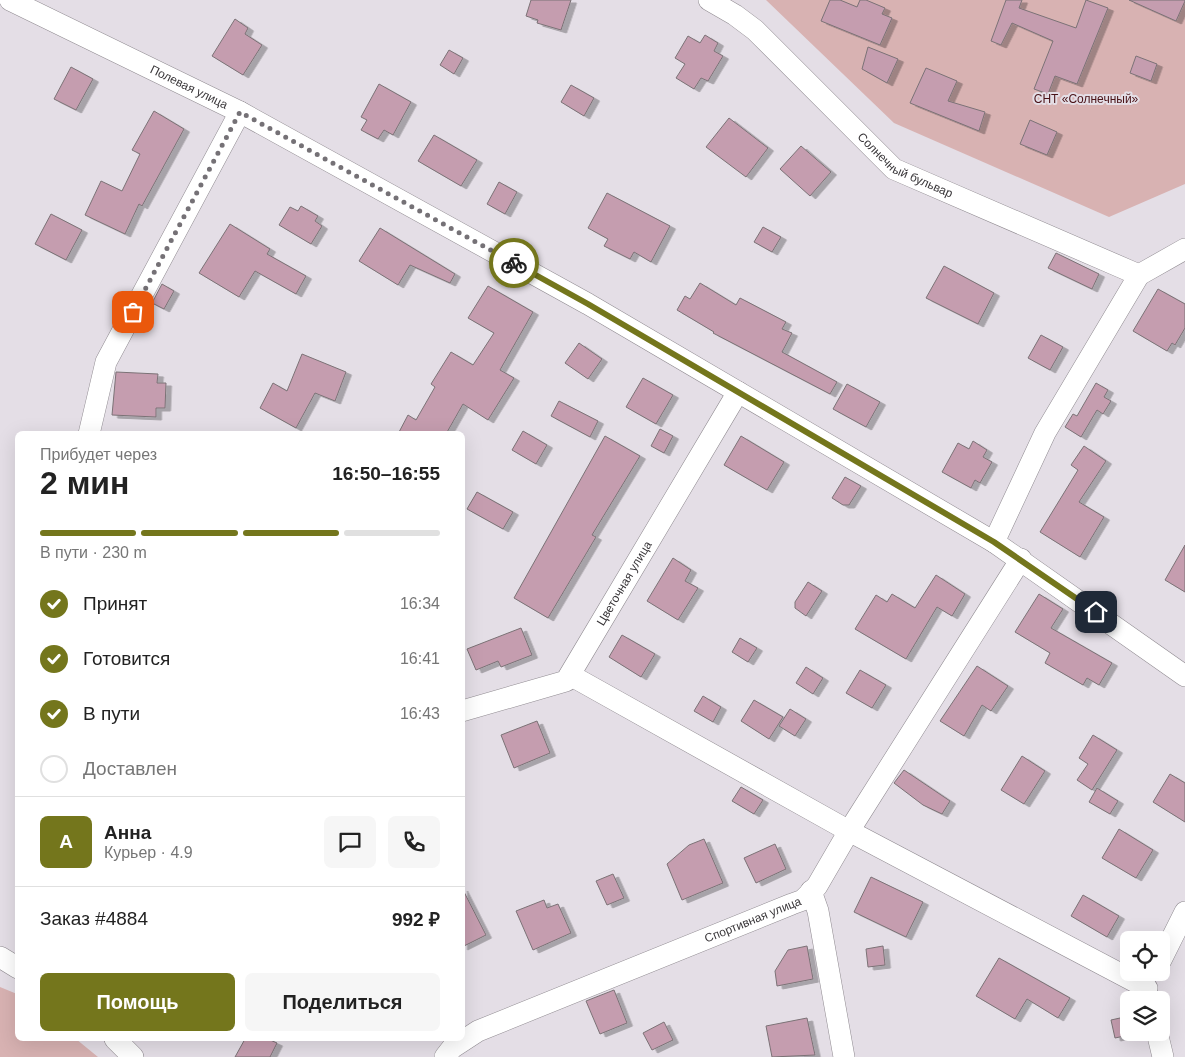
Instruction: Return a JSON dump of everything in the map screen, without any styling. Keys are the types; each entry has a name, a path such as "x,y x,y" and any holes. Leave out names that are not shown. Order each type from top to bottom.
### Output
{"street":[{"name":"Полевая улица","path":"10,0 240,112 588,304 994,542 1021,559 1185,676"},
{"name":"Солнечный бульвар","path":"709,0 735,14 756,30 894,170 1139,275"},
{"path":"90,431 106,362 240,112"},
{"path":"994,542 1044,433 1139,275 1185,249"},
{"name":"Цветочная улица","path":"465,710 561,684 570,675 738,392"},
{"name":"Спортивная улица","path":"465,1040 478,1031 803,900 817,886 849,831 1021,559"},
{"path":"570,675 849,831 1151,987"},
{"path":"811,891 818,911 844,1057"},
{"path":"1170,942 1185,912"},
{"path":"0,957 15,966"},
{"path":"117,1041 133,1057"},
{"name":"Спортивная улица","path":"445,1057 452,1048 463,1041"},
{"path":"1159,1041 1163,1057"}],"green space":[{"name":"СНТ «Солнечный»","path":"766,0 1185,0 1185,184 1109,217 894,123"},
{"path":"0,987 15,993 15,1041 78,1041 98,1057 0,1057"}],"building":[{"path":"531,0 571,0 561,30 537,23 538,20 526,16"},
{"path":"830,0 840,0 857,7 860,0 866,0 885,8 882,14 892,18 880,45 821,21"},
{"path":"1006,0 1022,0 1019,8 1076,28 1086,0 1108,8 1077,84 1055,76 1048,94 1034,89 1053,41 1012,23 1001,45 991,41"},
{"path":"1129,0 1185,0 1185,1 1176,21"},
{"path":"235,19 248,28 245,34 262,45 243,75 212,56"},
{"path":"705,35 718,43 714,51 723,56 708,81 701,78 694,89 676,78 685,64 675,58 688,36 700,43"},
{"path":"868,47 898,59 887,83 862,69"},
{"path":"449,50 463,58 454,74 440,65"},
{"path":"1136,56 1157,64 1151,81 1130,73"},
{"path":"71,67 93,79 76,110 54,99"},
{"path":"926,68 957,81 948,101 985,112 979,131 910,103"},
{"path":"379,84 411,102 393,135 384,130 378,139 361,130 367,120 361,117"},
{"path":"571,85 594,98 584,116 561,102"},
{"path":"154,111 184,129 142,206 139,204 125,234 85,215 101,181 122,191 140,154 132,150"},
{"path":"729,118 768,148 746,177 706,147"},
{"path":"1030,120 1057,132 1047,155 1020,144"},
{"path":"434,135 477,160 461,186 418,161"},
{"path":"801,146 831,172 810,196 780,169"},
{"path":"499,182 517,192 505,214 487,204"},
{"path":"607,193 670,226 651,262 634,252 630,259 604,246 608,239 588,228"},
{"path":"301,206 318,216 315,221 322,226 311,244 279,225 290,207 298,211"},
{"path":"51,214 82,230 66,260 35,244"},
{"path":"230,224 270,249 267,254 306,276 296,294 255,271 239,297 199,273"},
{"path":"763,227 781,237 772,252 754,242"},
{"path":"380,228 455,274 450,283 410,265 398,285 359,261"},
{"path":"1056,253 1099,274 1092,289 1048,268"},
{"path":"944,266 994,293 978,324 926,298"},
{"path":"700,283 736,305 740,298 786,322 782,329 792,333 782,352 837,382 830,394 713,333 677,310 685,296 690,299"},
{"path":"162,284 174,291 164,309 152,303"},
{"path":"488,286 533,312 500,370 514,378 488,420 463,404 448,431 400,431 408,415 416,420 435,387 431,384 451,352 473,365 494,333 468,318"},
{"path":"1158,289 1185,304 1185,328 1175,345 1172,343 1167,351 1133,331"},
{"path":"1041,335 1063,347 1050,370 1028,358"},
{"path":"579,343 602,359 588,379 565,363"},
{"path":"302,354 346,372 335,401 315,393 296,428 260,408 273,383 287,391"},
{"path":"116,372 158,374 157,383 166,383 165,408 156,408 156,417 112,415"},
{"path":"643,378 673,395 656,424 626,407"},
{"path":"1096,383 1108,390 1104,397 1111,401 1103,414 1097,410 1081,437 1065,427 1073,414 1077,416"},
{"path":"847,384 880,402 866,427 833,409"},
{"path":"559,401 598,421 590,437 551,416"},
{"path":"660,429 673,436 664,453 651,446"},
{"path":"523,431 547,445 536,464 512,450"},
{"path":"605,436 640,456 592,535 596,537 548,618 514,598"},
{"path":"741,436 784,462 767,490 724,465"},
{"path":"973,441 987,450 983,457 992,462 980,483 975,480 971,488 942,472 958,443 969,449"},
{"path":"1084,446 1106,461 1079,502 1104,517 1080,557 1040,532 1078,470 1071,465"},
{"path":"845,477 861,486 849,505 843,505 832,498"},
{"path":"477,492 513,512 503,529 467,509"},
{"path":"1185,545 1185,592 1165,580"},
{"path":"673,558 691,570 685,581 698,588 678,620 647,601"},
{"path":"936,575 965,594 952,616 937,607 906,659 855,629 876,595 887,602 892,594 915,608"},
{"path":"808,582 822,591 806,616 795,608 795,602"},
{"path":"1039,594 1063,609 1051,628 1112,663 1099,685 1087,678 1083,685 1045,663 1050,653 1015,632"},
{"path":"521,628 532,655 501,667 498,661 476,670 467,649"},
{"path":"622,635 655,654 641,677 609,657"},
{"path":"740,638 757,648 748,662 732,652"},
{"path":"977,666 1008,686 991,711 982,705 964,736 940,721"},
{"path":"806,667 823,678 813,694 796,683"},
{"path":"860,670 886,685 872,708 846,693"},
{"path":"703,696 721,707 713,722 694,711"},
{"path":"754,700 783,717 769,739 741,721"},
{"path":"790,709 806,719 795,736 779,726"},
{"path":"537,721 550,753 514,768 501,735"},
{"path":"1093,735 1117,750 1092,790 1077,780 1088,764 1079,758"},
{"path":"1022,756 1045,771 1024,804 1001,790"},
{"path":"904,770 950,801 942,814 923,805 894,783"},
{"path":"1170,774 1185,783 1185,822 1153,802"},
{"path":"741,787 763,800 754,814 732,801"},
{"path":"1097,788 1118,801 1110,814 1089,802"},
{"path":"1119,829 1153,850 1136,878 1102,858"},
{"path":"704,839 723,883 682,900 667,864 689,845"},
{"path":"775,844 786,869 756,883 744,858"},
{"path":"613,874 624,898 607,905 596,881"},
{"path":"871,877 923,902 906,937 854,912"},
{"path":"465,894 486,935 465,946"},
{"path":"1083,895 1119,916 1107,937 1071,916"},
{"path":"544,900 547,908 558,904 571,933 533,950 516,911"},
{"path":"807,946 813,979 777,986 775,971 788,950"},
{"path":"883,946 885,965 868,967 866,949"},
{"path":"999,958 1070,998 1058,1018 1027,999 1015,1019 976,996"},
{"path":"614,990 627,1023 600,1034 586,1001"},
{"path":"807,1018 815,1055 772,1057 766,1026"},
{"path":"1120,1018 1120,1037 1115,1038 1111,1020"},
{"path":"664,1022 673,1040 652,1050 643,1033"},
{"path":"244,1041 272,1041 277,1043 270,1057 235,1057"}],"way so far":[{"path":"133,312 240,112 514,263"}],"route":[{"path":"514,263 588,304 994,542 1096,612"}]}
